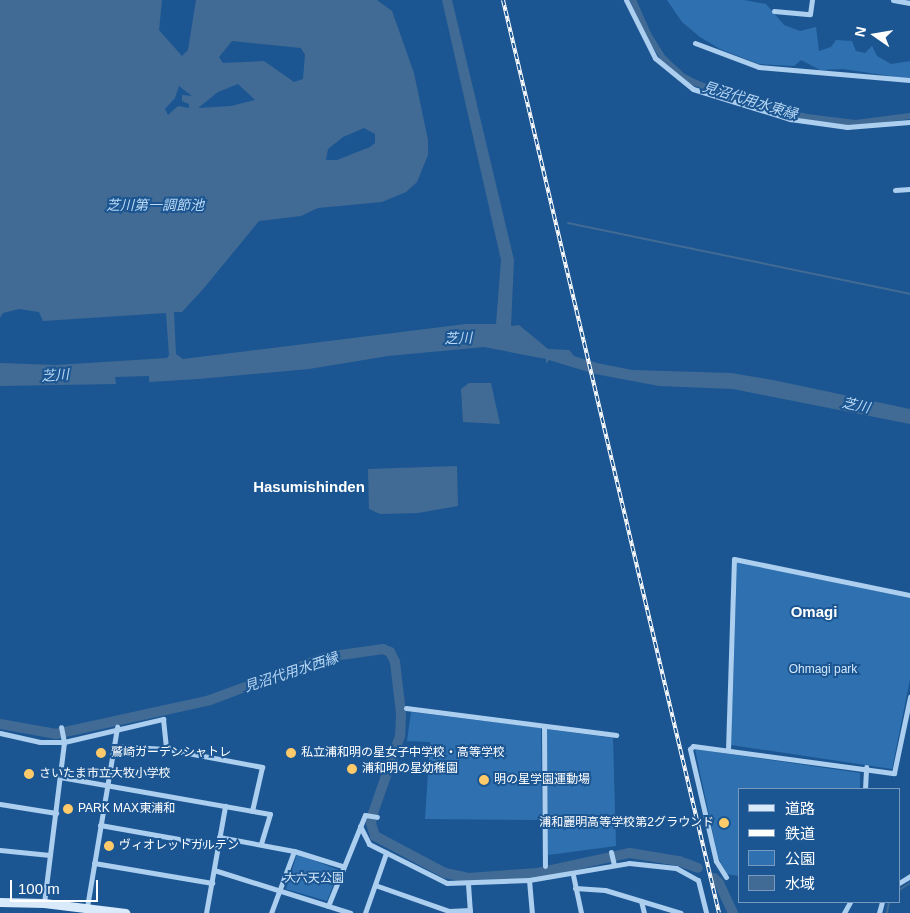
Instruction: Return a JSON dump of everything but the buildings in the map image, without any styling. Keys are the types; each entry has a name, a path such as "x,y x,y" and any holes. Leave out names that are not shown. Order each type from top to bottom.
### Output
{"street":[{"path":"626,0 656,58 693,89 800,121 847,127 910,122"},
{"path":"774,11 810,14 812,0"},
{"path":"892,0 910,3"},
{"path":"695,43 739,63 758,67 910,80"},
{"path":"895,190 910,190"},
{"path":"728,750 734,559 910,595"},
{"path":"726,877 716,861 690,749 693,746 866,768 894,774 910,697"},
{"path":"406,708 616,735"},
{"path":"0,733 40,742 163,719 166,749"},
{"path":"544,726 545,866"},
{"path":"44,903 60,777 63,739 61,727"},
{"path":"86,911 117,727"},
{"path":"114,746 166,749 262,767 252,811"},
{"path":"865,788 866,768"},
{"path":"60,777 270,814 261,844"},
{"path":"0,804 56,813"},
{"path":"206,913 225,806"},
{"path":"328,906 342,866 365,816 377,817"},
{"path":"100,826 218,846"},
{"path":"360,826 369,844 439,881 468,884 529,880 573,875 614,865 637,863 676,868 698,880 706,913"},
{"path":"220,837 294,850 342,866"},
{"path":"0,850 50,855"},
{"path":"272,913 294,850"},
{"path":"611,852 614,865"},
{"path":"365,913 386,853"},
{"path":"94,863 212,883"},
{"path":"214,870 350,913"},
{"path":"573,875 581,913"},
{"path":"529,880 532,913"},
{"path":"375,885 449,912 470,911 468,884"},
{"path":"575,888 605,890 682,913"},
{"path":"641,901 644,913"},
{"path":"0,902 44,903 86,911 125,913"}],"green space":[{"path":"667,0 744,0 766,4 784,25 800,31 816,27 819,51 831,47 836,40 852,41 856,51 865,53 872,46 877,56 891,64 910,61 910,79 843,69 820,70 801,60 794,66 759,64 720,49 700,37 682,22"},
{"name":"Ohmagi park","path":"737,562 910,598 910,679 892,769 731,745"},
{"name":"明の星学園運動場","path":"411,712 541,728 542,820 425,819 430,742 407,741"},
{"path":"547,729 613,738 616,846 548,855"},
{"name":"浦和麗明高等学校第2グラウンド","path":"695,749 860,773 860,788 738,788 738,876 727,874 718,857"},
{"name":"大六天公園","path":"297,854 339,870 327,901 286,889"}],"water":[{"name":"芝川第一調節池","path":"0,0 162,0 159,30 182,56 188,50 196,0 377,0 392,11 414,73 428,140 428,155 417,182 406,192 382,202 318,208 301,216 259,221 182,312 174,312 176,354 183,359 466,324 496,324 501,260 442,0 452,0 514,260 511,326 519,325 548,349 569,350 574,356 597,363 632,370 731,373 773,380 910,409 910,424 733,389 659,386 595,374 549,360 546,364 546,359 484,347 388,356 309,369 198,379 149,382 149,376 115,377 116,384 0,386 0,363 56,365 167,358 169,355 166,313 43,321 39,312 19,309 3,313 0,318","holes":["232,41 301,48 305,55 303,79 294,82 264,61 223,63 219,57","238,84 255,100 231,106 198,108 218,92","179,86 192,96 182,95 182,101 189,104 189,108 178,106 168,115 165,109 175,98","364,128 375,134 375,143 370,147 337,160 326,160 328,149 343,137"]},
{"path":"469,383 491,383 500,424 463,422 461,389"},
{"path":"457,466 458,506 418,513 380,514 369,509 368,469"}],"waterway":[{"name":"見沼代用水東縁","path":"633,0 648,34 663,58 682,76 696,83 739,100 807,117 856,123 910,116"},
{"path":"568,223 910,294"},
{"name":"見沼代用水西縁","path":"0,724 56,734 210,700 326,657 383,649 390,652 395,662 401,713 400,736 373,813 371,823 375,836 445,873 468,878 538,873 630,853 679,861 698,868"},
{"name":"見沼代用水西縁","path":"714,878 719,883 733,913"},
{"path":"900,889 910,883"},
{"path":"887,913 889,903"}],"railway":[{"path":"503,0 719,913"}],"place":[{"name":"鷲崎ガーデンシャトレ","path":"101,753"},
{"name":"私立浦和明の星女子中学校・高等学校","path":"291,753"},
{"name":"浦和明の星幼稚園","path":"352,769"},
{"name":"さいたま市立大牧小学校","path":"29,774"},
{"name":"明の星学園運動場","path":"484,780"},
{"name":"PARK MAX東浦和","path":"68,809"},
{"name":"浦和麗明高等学校第2グラウンド","path":"724,823"},
{"name":"ヴィオレットガルテン","path":"109,846"}],"district":[{"name":"Hasumishinden","path":"309,487"},
{"name":"Omagi","path":"814,612"}],"water label":[{"name":"芝川","path":"458,338"},
{"name":"芝川","path":"55,375"},
{"name":"芝川","path":"856,405"}]}
